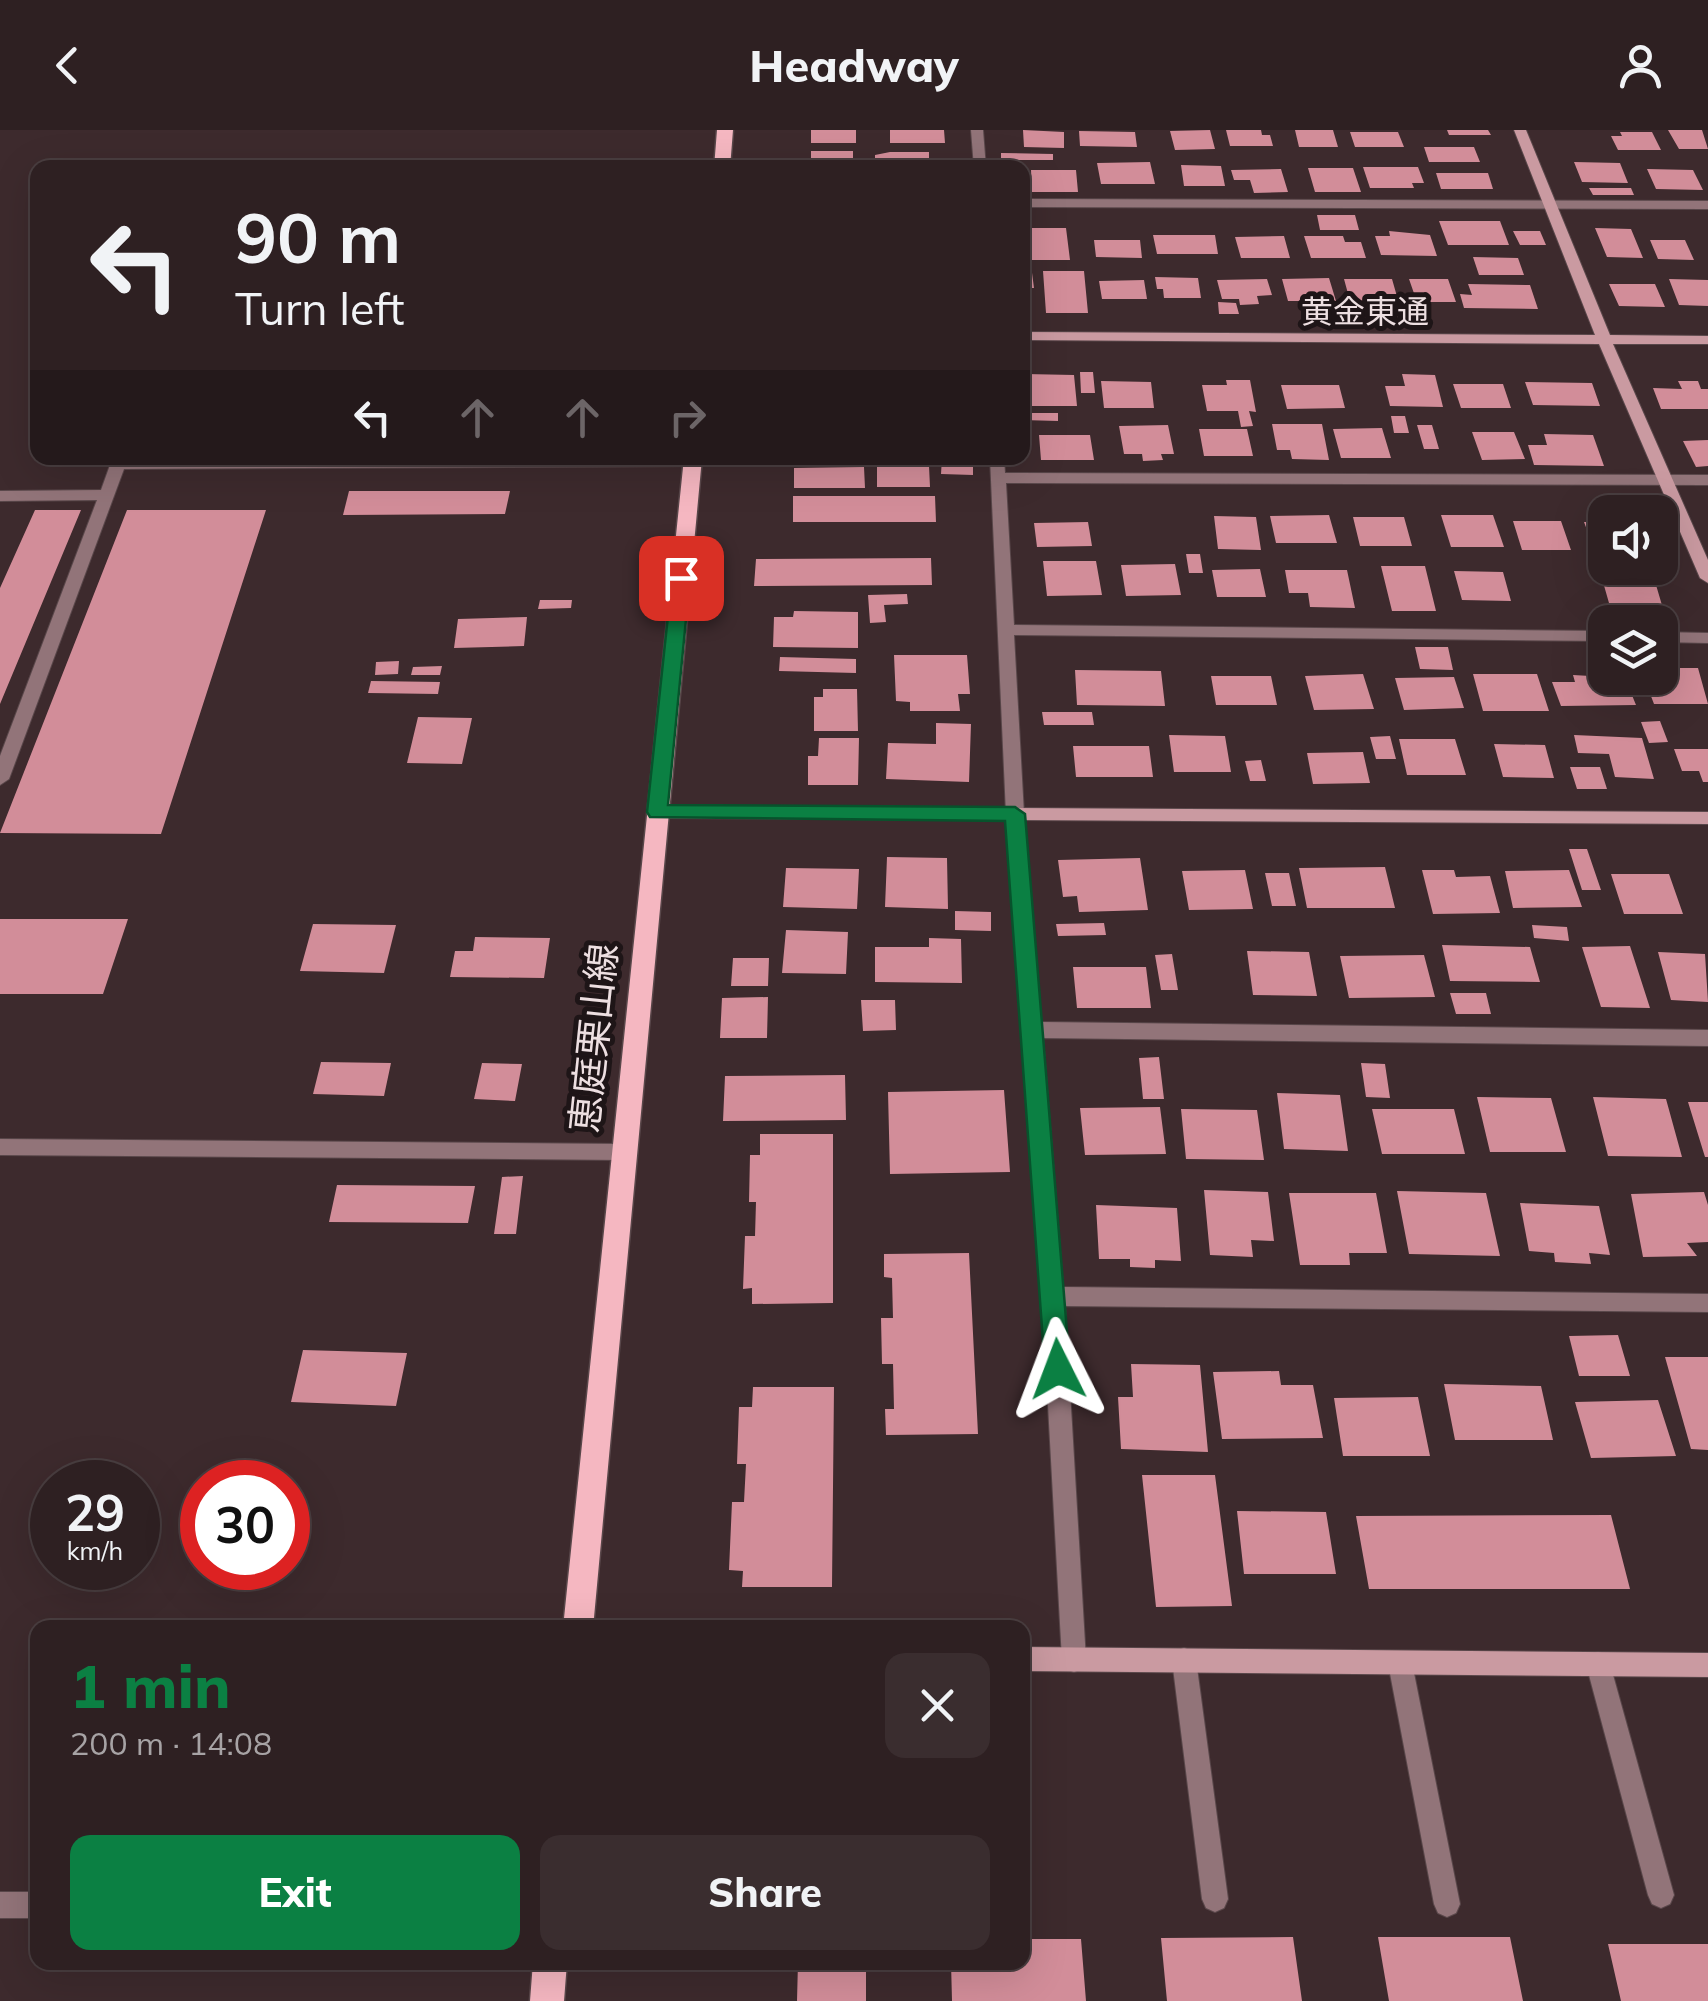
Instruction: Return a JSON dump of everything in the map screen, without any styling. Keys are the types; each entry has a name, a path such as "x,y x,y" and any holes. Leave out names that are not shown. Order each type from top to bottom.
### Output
{"main road":[{"path":"723,160 725,130"},
{"name":"恵庭栗山線","path":"579,1620 692,465"},
{"path":"548,2001 550,1970"}],"street":[{"path":"978,130 980,160"},
{"path":"1520,130 1604,340 1708,578"},
{"path":"1030,203 1708,205"},
{"name":"黄金東通","path":"1030,336 1708,340"},
{"path":"0,779 118,465"},
{"path":"1074,1660 1053,1296 1015,814 998,468 1708,480"},
{"path":"0,496 106,495"},
{"path":"1008,630 1588,636"},
{"path":"1678,637 1708,638"},
{"path":"657,812 1708,818"},
{"path":"1030,1030 1708,1038"},
{"path":"0,1147 624,1152"},
{"path":"1053,1296 1708,1303"},
{"path":"1030,1659 1708,1665"},
{"path":"1184,1660 1215,1899"},
{"path":"1400,1663 1447,1904"},
{"path":"1598,1664 1661,1895"},
{"path":"0,1905 30,1905"}],"building":[{"path":"811,130 856,130 856,143 811,143"},
{"path":"890,130 944,130 945,143 890,143"},
{"path":"1023,130 1064,132 1064,148 1024,147"},
{"path":"1210,130 1215,149 1175,150 1170,131"},
{"path":"1226,130 1261,130 1262,135 1270,135 1273,146 1230,146"},
{"path":"1295,130 1333,130 1338,147 1299,147"},
{"path":"1447,130 1488,130 1491,135 1449,135"},
{"path":"1668,130 1702,130 1708,149 1679,149"},
{"path":"1079,131 1135,132 1137,147 1080,146"},
{"path":"1350,132 1398,132 1404,147 1355,147"},
{"path":"1620,132 1652,132 1661,150 1618,150 1611,136 1622,136"},
{"path":"1424,147 1474,147 1480,162 1429,162"},
{"path":"811,151 853,151 853,160 811,160"},
{"path":"929,152 929,160 875,160 875,155"},
{"path":"1001,153 1053,154 1053,160 1001,160"},
{"path":"1150,162 1155,184 1101,184 1097,163"},
{"path":"1574,162 1620,163 1628,183 1582,182"},
{"path":"1181,165 1221,166 1225,186 1184,186"},
{"path":"1363,167 1418,167 1424,183 1412,183 1414,188 1370,188"},
{"path":"1308,168 1353,168 1361,192 1315,192"},
{"path":"1281,169 1288,192 1254,193 1250,180 1234,180 1231,170"},
{"path":"1647,169 1693,170 1703,190 1656,189"},
{"path":"1031,170 1076,170 1078,192 1032,192"},
{"path":"1436,173 1488,173 1493,189 1441,189"},
{"path":"1589,188 1631,188 1634,195 1593,195"},
{"path":"1317,215 1355,215 1359,230 1320,230"},
{"path":"1439,221 1500,221 1509,245 1448,245"},
{"path":"1030,228 1066,228 1070,260 1030,260"},
{"path":"1595,228 1631,229 1643,258 1607,257"},
{"path":"1389,231 1430,235 1437,256 1381,255 1375,236 1390,236"},
{"path":"1513,231 1540,231 1546,245 1520,245"},
{"path":"1153,235 1215,235 1218,254 1157,254"},
{"path":"1284,236 1290,258 1241,258 1235,237"},
{"path":"1304,236 1343,236 1345,242 1361,242 1366,258 1311,258"},
{"path":"1094,240 1140,240 1142,258 1096,257"},
{"path":"1650,240 1685,240 1694,260 1658,259"},
{"path":"1473,257 1518,258 1524,275 1479,275"},
{"path":"1043,271 1084,271 1088,313 1046,313"},
{"path":"1155,277 1198,278 1201,298 1164,298"},
{"path":"1329,278 1336,301 1288,301 1282,279"},
{"path":"1267,279 1272,295 1257,296 1259,304 1240,305 1239,299 1222,299 1217,280"},
{"path":"1344,279 1392,279 1398,300 1350,301"},
{"path":"1409,279 1448,279 1456,302 1417,302"},
{"path":"1669,279 1708,280 1708,306 1679,305"},
{"path":"1144,280 1147,299 1102,299 1099,281"},
{"path":"1468,284 1530,285 1538,309 1464,308 1460,294 1472,295"},
{"path":"1609,284 1655,284 1665,307 1619,306"},
{"path":"1218,302 1236,303 1239,314 1219,314"},
{"path":"1080,372 1093,372 1095,393 1081,393"},
{"path":"1030,374 1074,375 1077,406 1030,406"},
{"path":"1402,374 1435,375 1443,407 1390,406 1385,386 1405,386"},
{"path":"1226,380 1250,380 1256,412 1249,411 1253,426 1241,427 1238,411 1207,411 1202,385 1227,385"},
{"path":"1101,381 1151,382 1154,408 1104,408"},
{"path":"1678,381 1698,381 1701,389 1708,389 1708,409 1661,409 1653,388 1682,389"},
{"path":"1525,382 1592,383 1600,406 1533,405"},
{"path":"1453,384 1503,384 1511,408 1461,408"},
{"path":"1281,385 1339,385 1345,408 1287,409"},
{"path":"1030,413 1058,413 1058,421 1030,420"},
{"path":"1391,416 1405,416 1409,433 1394,433"},
{"path":"1272,424 1322,424 1329,460 1292,459 1290,450 1277,450"},
{"path":"1168,425 1174,454 1161,454 1163,460 1143,461 1142,454 1124,454 1119,426"},
{"path":"1417,425 1432,425 1439,449 1424,449"},
{"path":"1382,428 1391,458 1341,458 1333,429"},
{"path":"1199,429 1247,429 1253,456 1204,456"},
{"path":"1472,432 1514,432 1525,459 1482,460"},
{"path":"1544,434 1593,435 1604,466 1534,465 1528,445 1547,445"},
{"path":"1039,435 1090,435 1094,460 1041,460"},
{"path":"1708,440 1708,466 1696,467 1683,441"},
{"path":"942,465 973,465 973,475 941,474"},
{"path":"877,466 929,466 930,487 877,487"},
{"path":"864,467 865,488 794,488 794,468"},
{"path":"349,491 510,491 505,514 343,515"},
{"path":"793,496 935,496 936,522 793,522"},
{"path":"35,510 81,510 0,704 0,588"},
{"path":"127,510 266,510 161,834 0,833"},
{"path":"1329,515 1337,543 1276,543 1270,516"},
{"path":"1441,515 1493,515 1504,547 1451,547"},
{"path":"1214,516 1256,517 1261,550 1218,549"},
{"path":"1353,517 1404,517 1412,546 1360,546"},
{"path":"1513,521 1561,521 1571,550 1522,550"},
{"path":"1088,522 1092,546 1037,547 1034,523"},
{"path":"1186,554 1200,554 1203,573 1189,573"},
{"path":"931,558 932,585 754,586 756,559"},
{"path":"1043,561 1096,561 1102,595 1047,596"},
{"path":"1175,564 1181,595 1126,596 1121,565"},
{"path":"1381,566 1425,566 1436,611 1392,611"},
{"path":"1260,569 1266,597 1217,597 1212,570"},
{"path":"1285,570 1347,570 1355,608 1310,607 1308,593 1289,593"},
{"path":"1454,571 1503,572 1511,601 1462,600"},
{"path":"1604,585 1656,585 1662,605 1629,605 1609,603"},
{"path":"907,594 908,604 884,605 886,622 870,623 868,595"},
{"path":"540,600 572,600 571,608 538,609"},
{"path":"794,611 858,612 858,648 773,647 774,617 793,617"},
{"path":"527,617 524,646 454,648 458,619"},
{"path":"1415,647 1448,647 1453,670 1420,669"},
{"path":"894,655 967,655 970,694 958,694 960,711 910,711 910,702 896,701"},
{"path":"780,657 856,659 856,673 779,671"},
{"path":"399,661 398,674 375,675 376,662"},
{"path":"442,666 440,675 411,675 413,667"},
{"path":"1678,668 1698,668 1708,704 1654,704 1651,695 1678,695"},
{"path":"1075,670 1161,671 1165,706 1077,705"},
{"path":"1363,674 1374,709 1314,710 1305,676"},
{"path":"1473,674 1537,674 1549,711 1483,711"},
{"path":"1573,675 1588,676 1588,695 1632,695 1636,705 1561,706 1552,682 1575,682"},
{"path":"1211,676 1271,676 1277,705 1216,705"},
{"path":"1454,677 1464,708 1404,710 1395,678"},
{"path":"371,681 440,682 438,694 368,693"},
{"path":"823,689 857,689 858,731 814,731 814,697 823,697"},
{"path":"1042,712 1092,712 1094,725 1044,725"},
{"path":"418,717 472,718 462,764 407,763"},
{"path":"1660,721 1668,742 1649,743 1641,722"},
{"path":"936,723 971,724 969,782 886,779 888,743 936,744"},
{"path":"1169,735 1225,736 1231,772 1174,772"},
{"path":"1574,735 1642,738 1654,779 1615,777 1609,754 1578,753"},
{"path":"1390,736 1396,759 1376,759 1370,737"},
{"path":"819,738 859,738 858,785 808,785 808,756 818,756"},
{"path":"1399,739 1455,739 1466,775 1407,775"},
{"path":"1494,744 1545,745 1554,778 1503,777"},
{"path":"1073,746 1149,746 1153,777 1076,777"},
{"path":"1674,749 1708,749 1708,782 1703,782 1699,771 1682,771"},
{"path":"1363,752 1370,783 1313,784 1307,753"},
{"path":"1261,760 1266,781 1250,781 1245,761"},
{"path":"1570,767 1600,767 1607,789 1577,789"},
{"path":"1569,849 1587,849 1601,890 1582,890"},
{"path":"887,857 947,858 948,909 885,907"},
{"path":"1140,858 1148,910 1079,912 1077,896 1063,897 1058,860"},
{"path":"1385,867 1395,908 1307,908 1299,868"},
{"path":"786,868 859,869 857,909 783,907"},
{"path":"1245,870 1253,909 1189,910 1182,871"},
{"path":"1422,870 1454,870 1456,877 1490,876 1500,913 1433,914"},
{"path":"1569,870 1582,907 1513,908 1505,871"},
{"path":"1265,873 1289,873 1296,906 1272,906"},
{"path":"1611,874 1669,874 1683,914 1624,914"},
{"path":"955,911 991,912 991,931 955,930"},
{"path":"0,919 128,919 103,994 0,994"},
{"path":"1104,923 1106,935 1058,936 1056,924"},
{"path":"313,924 396,925 384,973 300,971"},
{"path":"1532,925 1567,927 1569,941 1534,938"},
{"path":"786,930 848,932 846,974 782,973"},
{"path":"475,937 550,938 544,978 450,977 455,951 473,951"},
{"path":"929,938 961,939 962,983 875,982 875,947 929,947"},
{"path":"1442,945 1530,947 1540,982 1450,981"},
{"path":"1630,946 1650,1008 1601,1007 1582,947"},
{"path":"1247,951 1309,952 1317,996 1253,995"},
{"path":"1658,952 1705,954 1708,1002 1671,1000"},
{"path":"1172,954 1178,990 1161,990 1155,955"},
{"path":"1424,955 1435,997 1349,998 1340,956"},
{"path":"733,958 769,958 768,986 731,986"},
{"path":"1073,967 1146,967 1151,1008 1077,1008"},
{"path":"1450,993 1486,993 1491,1014 1456,1014"},
{"path":"768,997 767,1038 720,1038 722,998"},
{"path":"861,1000 895,1000 896,1030 863,1031"},
{"path":"1159,1057 1164,1099 1143,1099 1139,1058"},
{"path":"321,1062 391,1063 384,1096 313,1094"},
{"path":"482,1063 522,1064 515,1101 474,1099"},
{"path":"1361,1063 1385,1064 1390,1098 1366,1097"},
{"path":"845,1075 846,1120 723,1121 725,1076"},
{"path":"1004,1090 1010,1172 890,1174 888,1092"},
{"path":"1277,1093 1340,1095 1348,1151 1284,1149"},
{"path":"1477,1097 1551,1098 1566,1152 1490,1152"},
{"path":"1593,1097 1666,1099 1682,1157 1608,1156"},
{"path":"1688,1102 1708,1102 1708,1157 1705,1157"},
{"path":"1160,1107 1166,1154 1085,1155 1080,1108"},
{"path":"1181,1109 1257,1110 1264,1160 1186,1159"},
{"path":"1372,1109 1454,1109 1465,1154 1382,1154"},
{"path":"760,1134 833,1134 833,1303 752,1304 752,1288 743,1289 745,1236 755,1236 756,1202 749,1202 750,1155 760,1155"},
{"path":"523,1176 516,1234 494,1234 502,1177"},
{"path":"337,1185 475,1186 468,1223 329,1222"},
{"path":"1204,1190 1268,1192 1274,1241 1251,1240 1253,1257 1210,1255"},
{"path":"1397,1191 1486,1193 1500,1256 1409,1254"},
{"path":"1704,1192 1708,1242 1687,1243 1697,1256 1643,1257 1631,1194"},
{"path":"1289,1193 1376,1193 1387,1253 1349,1253 1350,1265 1300,1265"},
{"path":"1520,1203 1599,1206 1610,1255 1589,1253 1591,1264 1555,1262 1554,1253 1529,1251"},
{"path":"1096,1205 1177,1208 1181,1261 1155,1260 1155,1268 1130,1267 1130,1259 1099,1259"},
{"path":"969,1253 978,1434 886,1435 885,1409 894,1409 893,1364 882,1364 881,1318 893,1318 892,1278 884,1277 884,1254"},
{"path":"1618,1335 1630,1376 1579,1376 1569,1336"},
{"path":"303,1350 407,1353 396,1406 291,1402"},
{"path":"1665,1357 1708,1357 1708,1450 1691,1449"},
{"path":"1131,1364 1200,1365 1208,1452 1121,1449 1118,1397 1133,1397"},
{"path":"1279,1371 1281,1385 1313,1385 1323,1438 1222,1439 1213,1372"},
{"path":"1444,1384 1541,1386 1553,1440 1455,1440"},
{"path":"753,1387 834,1387 832,1587 742,1587 743,1571 729,1570 732,1502 744,1502 746,1464 737,1464 739,1407 752,1407"},
{"path":"1418,1397 1430,1456 1343,1456 1334,1398"},
{"path":"1658,1400 1676,1456 1591,1458 1575,1402"},
{"path":"1142,1475 1215,1475 1232,1606 1156,1607"},
{"path":"1237,1511 1326,1512 1336,1574 1244,1574"},
{"path":"1611,1515 1630,1589 1369,1589 1356,1516"},
{"path":"1293,1937 1302,2001 1167,2001 1161,1938"},
{"path":"1378,1937 1510,1937 1523,2001 1389,2001"},
{"path":"1030,1939 1081,1939 1086,2001 952,2001 951,1970 1030,1970"},
{"path":"1608,1944 1708,1944 1708,2001 1621,2001"},
{"path":"798,1970 866,1970 866,2001 797,2001"}],"route":[{"path":"681,578 657,812 1015,814 1058,1369"}]}
